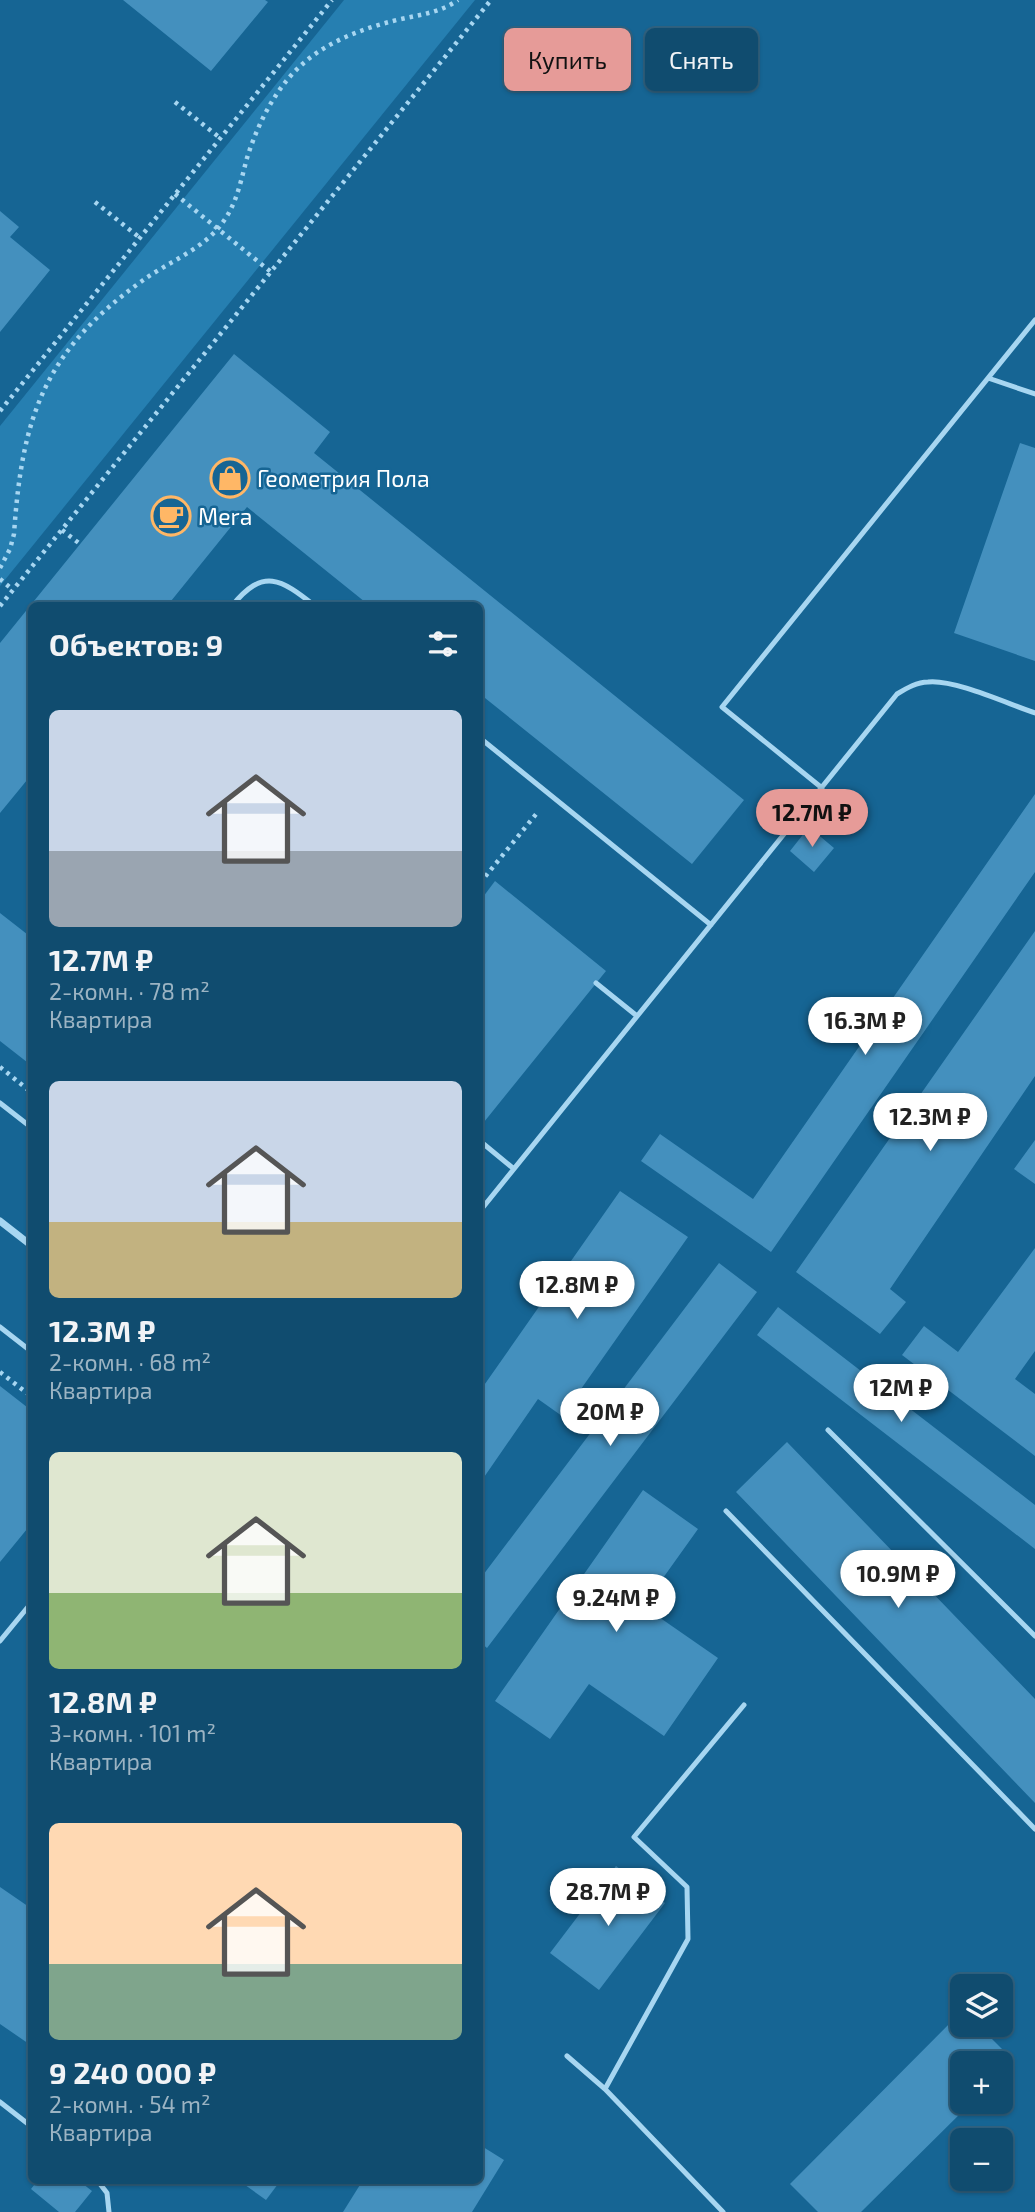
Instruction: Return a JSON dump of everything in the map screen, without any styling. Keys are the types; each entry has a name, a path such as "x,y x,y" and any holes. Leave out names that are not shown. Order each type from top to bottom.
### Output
{"street":[{"path":"0,1221 28,1243"}],"lane":[{"path":"822,788 722,707 1035,320"},
{"path":"988,378 1035,394"},
{"path":"235,602 244,590 267,581 280,582 293,588 310,602"},
{"path":"483,1207 897,694 928,681 946,683 1035,713"},
{"path":"483,740 711,925"},
{"path":"596,983 637,1016"},
{"path":"0,1103 28,1125"},
{"path":"483,1143 514,1168"},
{"path":"0,1327 28,1349"},
{"path":"828,1430 1035,1636"},
{"path":"726,1511 1035,1829"},
{"path":"0,1641 28,1607"},
{"path":"605,2089 688,1939 687,1887 634,1837 744,1705"},
{"path":"567,2056 605,2089 723,2212"},
{"path":"0,2102 28,2124"},
{"path":"101,2184 109,2198 109,2212"}],"path":[{"path":"0,411 332,0"},
{"path":"0,568 14,534 31,419 47,380 61,357 88,327 127,292 218,229 237,194 259,128 274,98 295,71 321,50 349,36 394,21 435,12 458,0"},
{"path":"0,606 491,0"},
{"path":"175,102 220,138"},
{"path":"175,194 271,272"},
{"path":"95,202 140,238"},
{"path":"62,530 80,544"},
{"path":"0,579 13,590"},
{"path":"483,879 550,796"},
{"path":"0,1068 28,1090"},
{"path":"0,1372 28,1394"}],"shaded area":[{"path":"344,0 475,0 0,586 0,426"}],"building":[{"path":"123,0 265,0 268,2 211,71"},
{"path":"0,211 19,227 10,237 50,270 0,332"},
{"path":"234,354 330,432 314,453 744,800 692,864 483,696 483,602 365,602 247,507 170,602 33,602"},
{"path":"1020,443 1035,448 1035,661 954,633"},
{"path":"28,608 28,779 0,813 0,643"},
{"path":"1035,794 1035,872 771,1252 641,1161 660,1134 753,1199"},
{"path":"809,827 834,848 814,872 790,851"},
{"path":"495,881 606,971 483,1123 483,897"},
{"path":"0,913 28,935 28,1063 0,1041"},
{"path":"1035,931 1035,1076 890,1289 906,1302 880,1334 796,1272"},
{"path":"1035,1140 1035,1184 1014,1169"},
{"path":"620,1191 688,1237 562,1416 538,1399 483,1479 483,1387"},
{"path":"1035,1248 1035,1351 1015,1379 1035,1394 1035,1456 902,1355 924,1326 958,1352"},
{"path":"719,1263 757,1292 487,1648 483,1645 483,1575"},
{"path":"778,1307 1035,1505 1035,1549 757,1335"},
{"path":"0,1386 28,1408 28,1528 0,1562"},
{"path":"787,1442 1035,1699 1035,1803 736,1492"},
{"path":"643,1490 698,1529 643,1606 718,1658 664,1736 589,1684 550,1739 495,1701"},
{"path":"616,1866 665,1903 599,1990 550,1953"},
{"path":"0,1887 28,1906 28,2043 0,2024"},
{"path":"950,2023 950,2037 990,2037 1004,2051 950,2051 950,2114 960,2114 861,2212 818,2212 790,2184"},
{"path":"483,2147 504,2160 472,2212 343,2212 360,2184 483,2184"},
{"path":"35,2184 83,2184 92,2191 75,2212 59,2212 31,2189"},
{"path":"244,2184 278,2184 266,2200"}],"place":[{"name":"Геометрия Пола","path":"230,478"},
{"name":"Mera","path":"171,516"}]}
